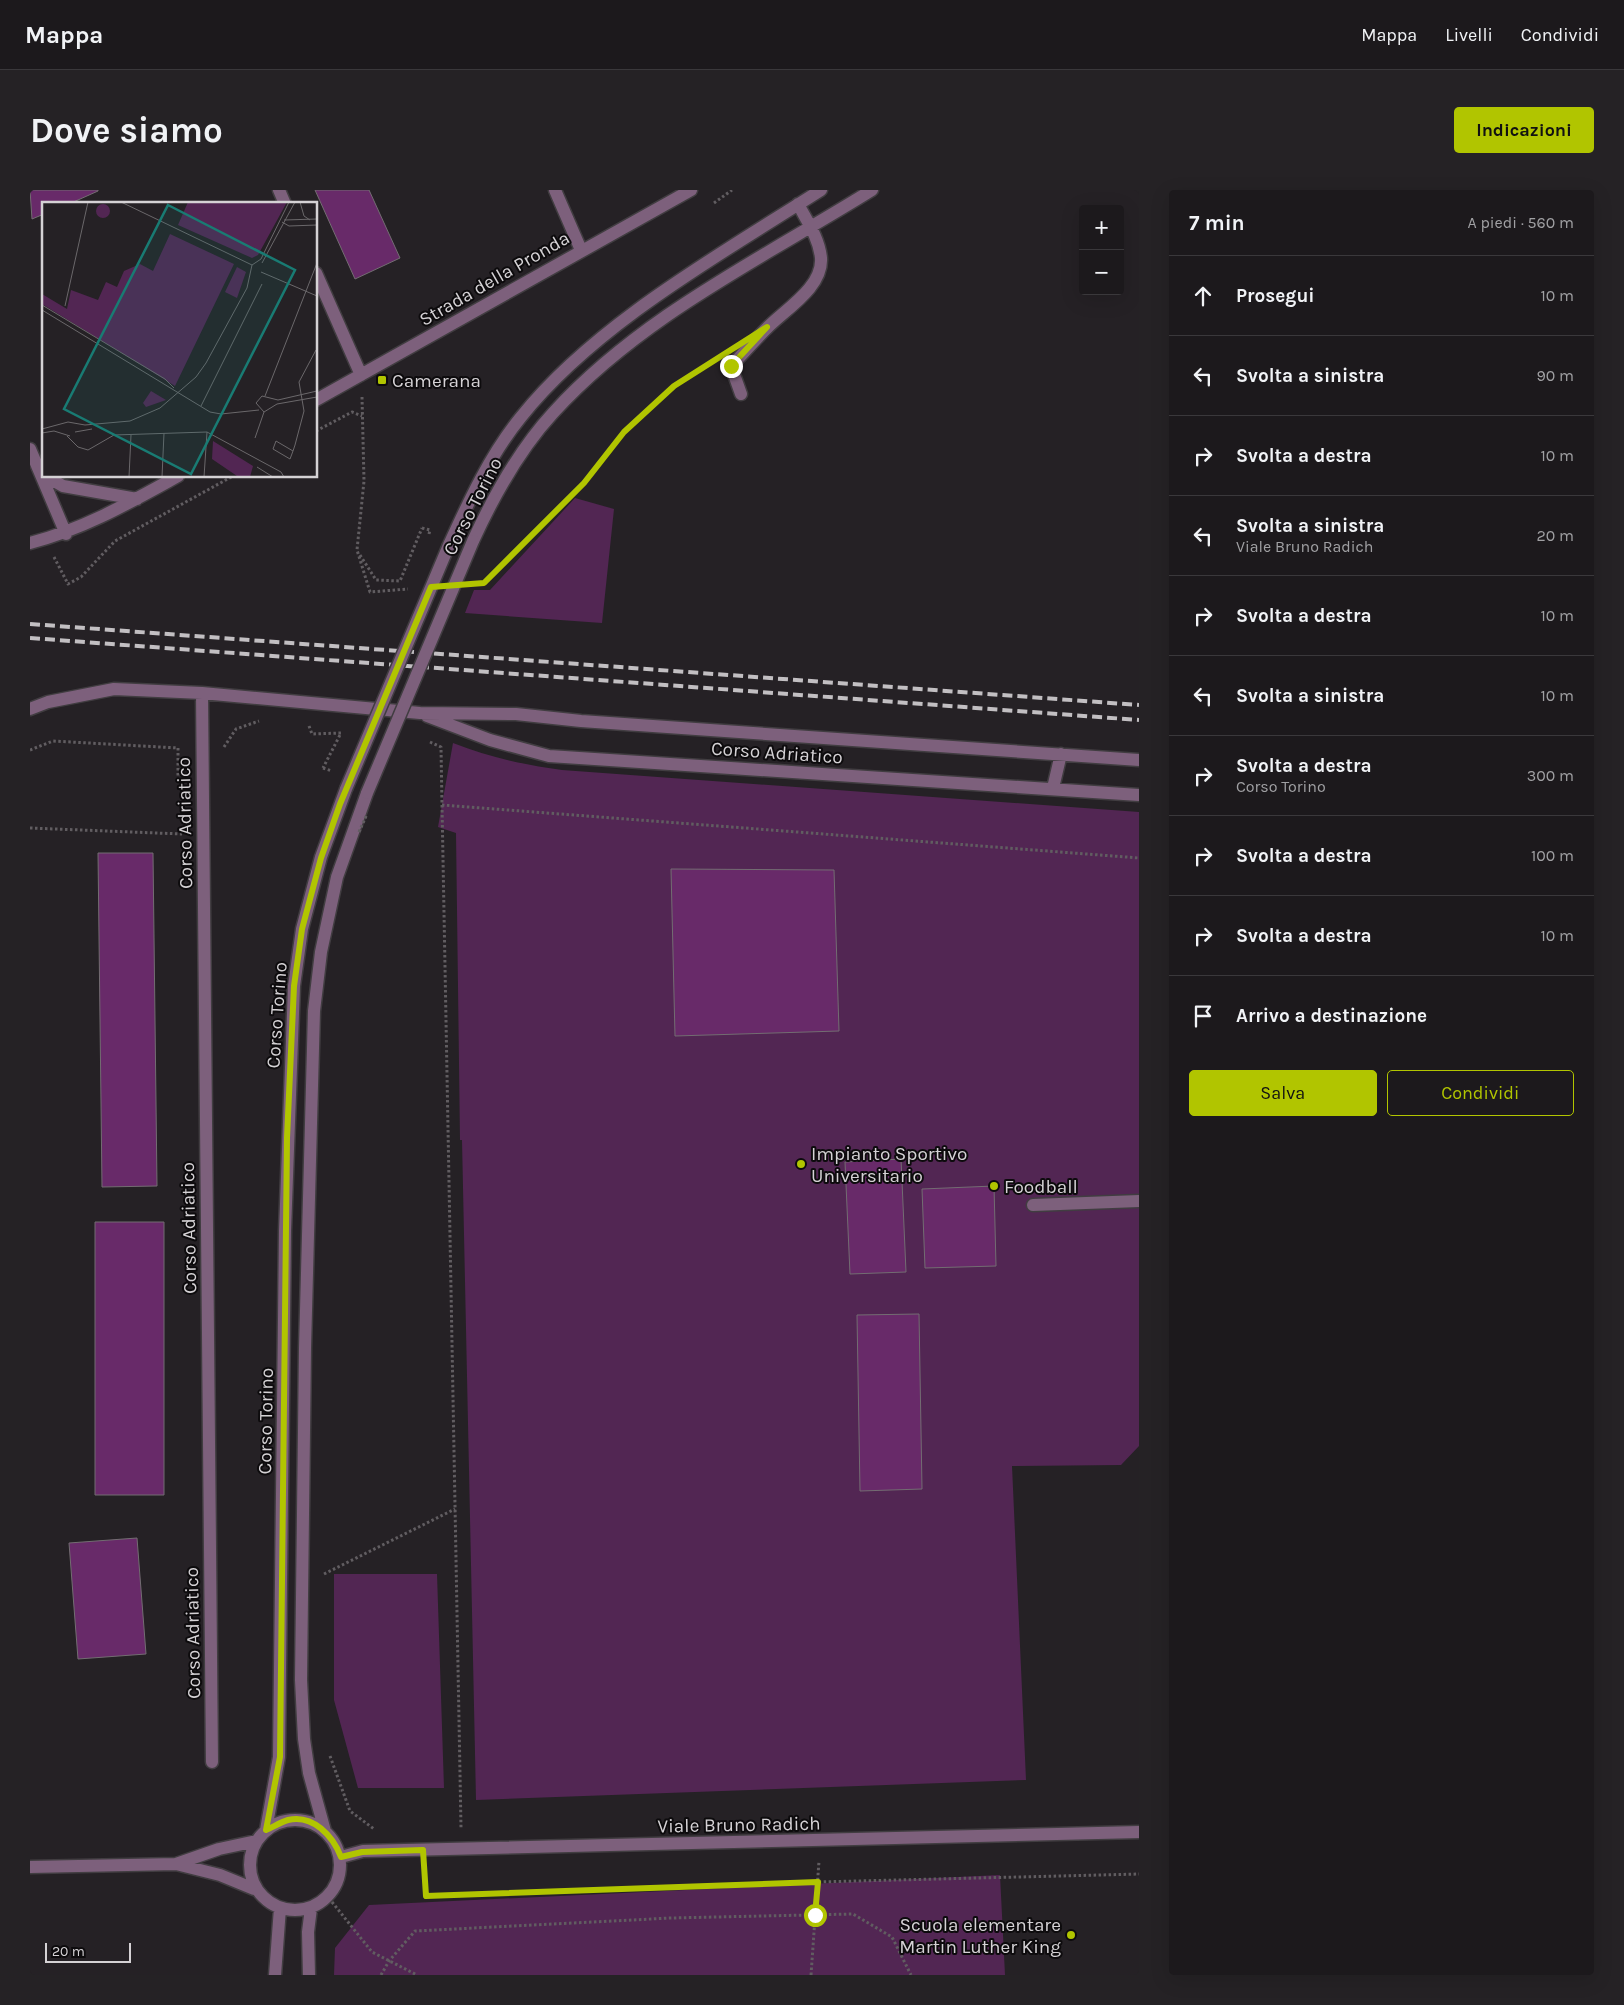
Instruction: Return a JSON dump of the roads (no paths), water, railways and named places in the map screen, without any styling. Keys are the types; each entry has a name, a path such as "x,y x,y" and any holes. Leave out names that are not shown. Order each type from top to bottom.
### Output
{"street":[{"path":"279,190 284,202"},
{"path":"555,190 581,250"},
{"name":"Strada della Pronda","path":"318,399 691,190"},
{"name":"Corso Torino","path":"266,1830 280,1757 285,1231 294,986 302,929 321,858 346,789 431,587 496,450 520,418 558,376 602,338 669,289 821,190"},
{"name":"Corso Torino","path":"326,1831 309,1773 304,1738 301,1680 304,1348 314,1011 321,952 337,877 367,792 473,541 508,472 530,441 582,383 632,343 697,296 872,190"},
{"path":"741,394 731,366 767,327 796,303 819,274 821,258 816,236 798,204"},
{"path":"318,278 361,375"},
{"path":"30,449 42,473"},
{"path":"44,478 66,534"},
{"path":"48,478 63,486 137,499"},
{"path":"30,543 66,534 174,478"},
{"name":"Corso Adriatico","path":"30,709 56,700 114,689 202,693 420,713 516,714 590,722 1139,760"},
{"name":"Corso Adriatico","path":"202,693 212,1762"},
{"name":"Corso Adriatico","path":"420,713 490,740 549,756 1139,795"},
{"path":"1052,788 1061,754"},
{"path":"1033,1206 1139,1201"},
{"path":"30,1867 176,1864 220,1875 254,1889 265,1900 280,1908 296,1911 311,1908 328,1897 338,1880 341,1857 335,1842 326,1831 305,1820 288,1820 266,1830 256,1842 250,1854 249,1872 254,1889"},
{"name":"Viale Bruno Radich","path":"341,1857 362,1852 423,1850 1030,1833 1139,1832"},
{"path":"176,1864 219,1849 256,1842"},
{"path":"274,1975 280,1908"},
{"path":"309,1975 308,1932 311,1908"}],"railway":[{"path":"30,624 1139,705"},
{"path":"30,638 1139,720"}],"place":[{"name":"Camerana","path":"382,380"},
{"name":"Impianto Sportivo Universitario","path":"801,1164"},
{"name":"Foodball","path":"994,1186"},
{"name":"Scuola elementare Martin Luther King","path":"1071,1935"}]}
